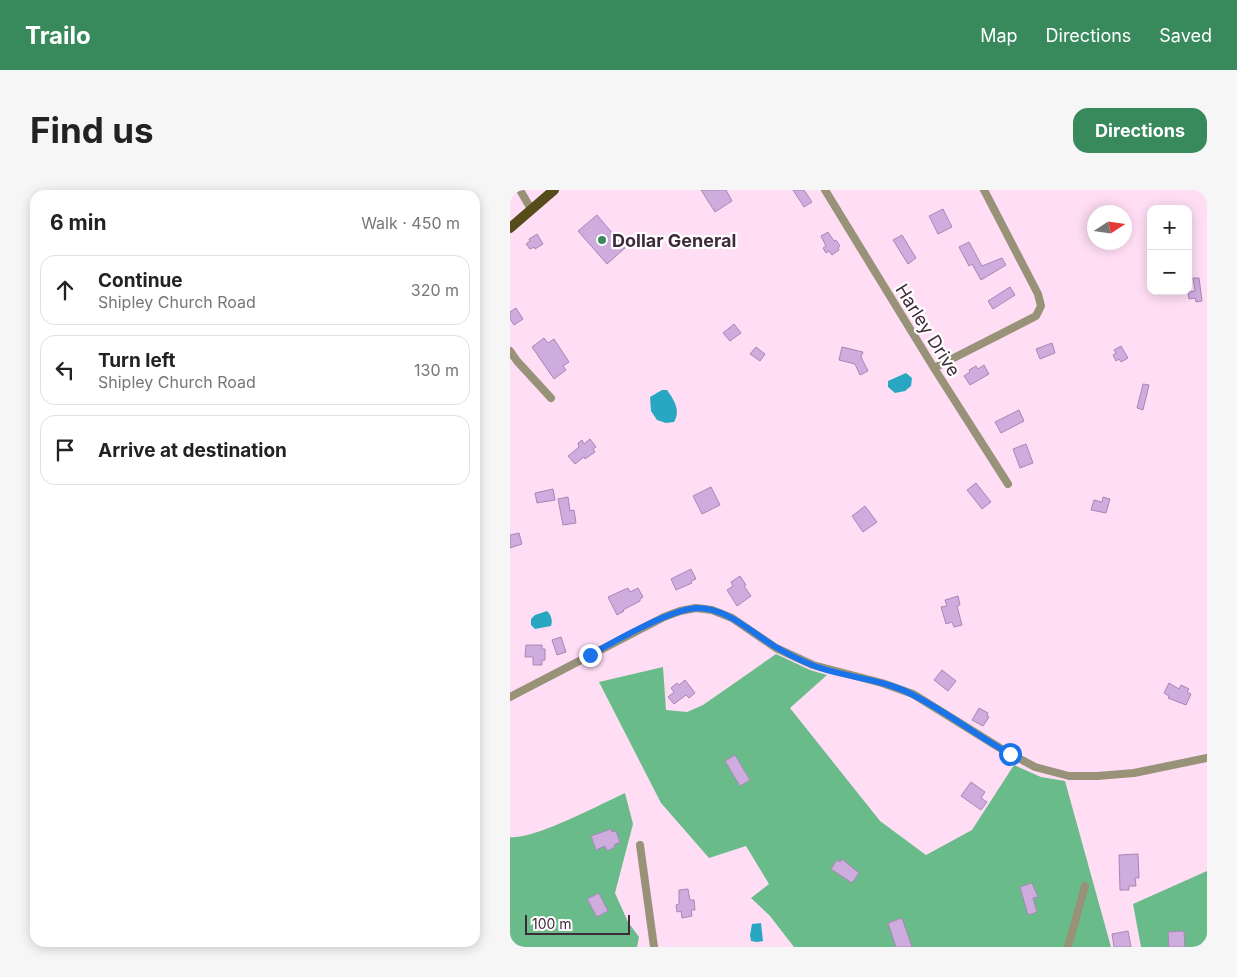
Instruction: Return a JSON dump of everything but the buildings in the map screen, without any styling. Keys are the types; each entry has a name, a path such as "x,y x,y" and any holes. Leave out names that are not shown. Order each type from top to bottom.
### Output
{"main road":[{"path":"510,228 554,190"}],"street":[{"path":"520,190 531,210"},
{"name":"Harley Drive","path":"825,190 934,368 1008,484"},
{"path":"934,368 1036,316 1040,306 1038,294 984,190"},
{"path":"510,351 551,398"},
{"path":"510,697 664,617 696,608 712,610 732,618 776,648 813,665 882,683 913,694 1000,748 1035,767 1069,776 1097,776 1134,773 1207,758"},
{"path":"640,845 654,947"},
{"path":"1068,947 1085,886"}],"green space":[{"path":"776,654 810,670 827,675 790,708 880,821 926,855 972,830 1014,765 1041,777 1065,781 1111,947 794,947 770,916 751,898 769,884 746,846 709,858 661,803 599,682 663,667 666,710 687,712 703,705"},
{"path":"625,793 633,824 615,893 628,922 639,937 637,947 510,947 510,837 535,833 551,827"},
{"path":"1207,871 1207,947 1141,947 1133,904"}],"water":[{"path":"906,373 912,378 911,386 905,391 895,393 888,387 888,381"},
{"path":"662,390 667,390 676,405 677,413 674,422 666,423 657,420 651,411 650,397"},
{"path":"547,611 550,614 551,626 535,629 531,625 531,619 535,615"},
{"path":"761,923 763,941 751,941 752,924"}],"place":[{"name":"Dollar General","path":"602,240"}],"route":[{"path":"590,655 664,617 696,608 712,610 732,618 776,648 813,665 882,683 913,694 1010,754"}]}
